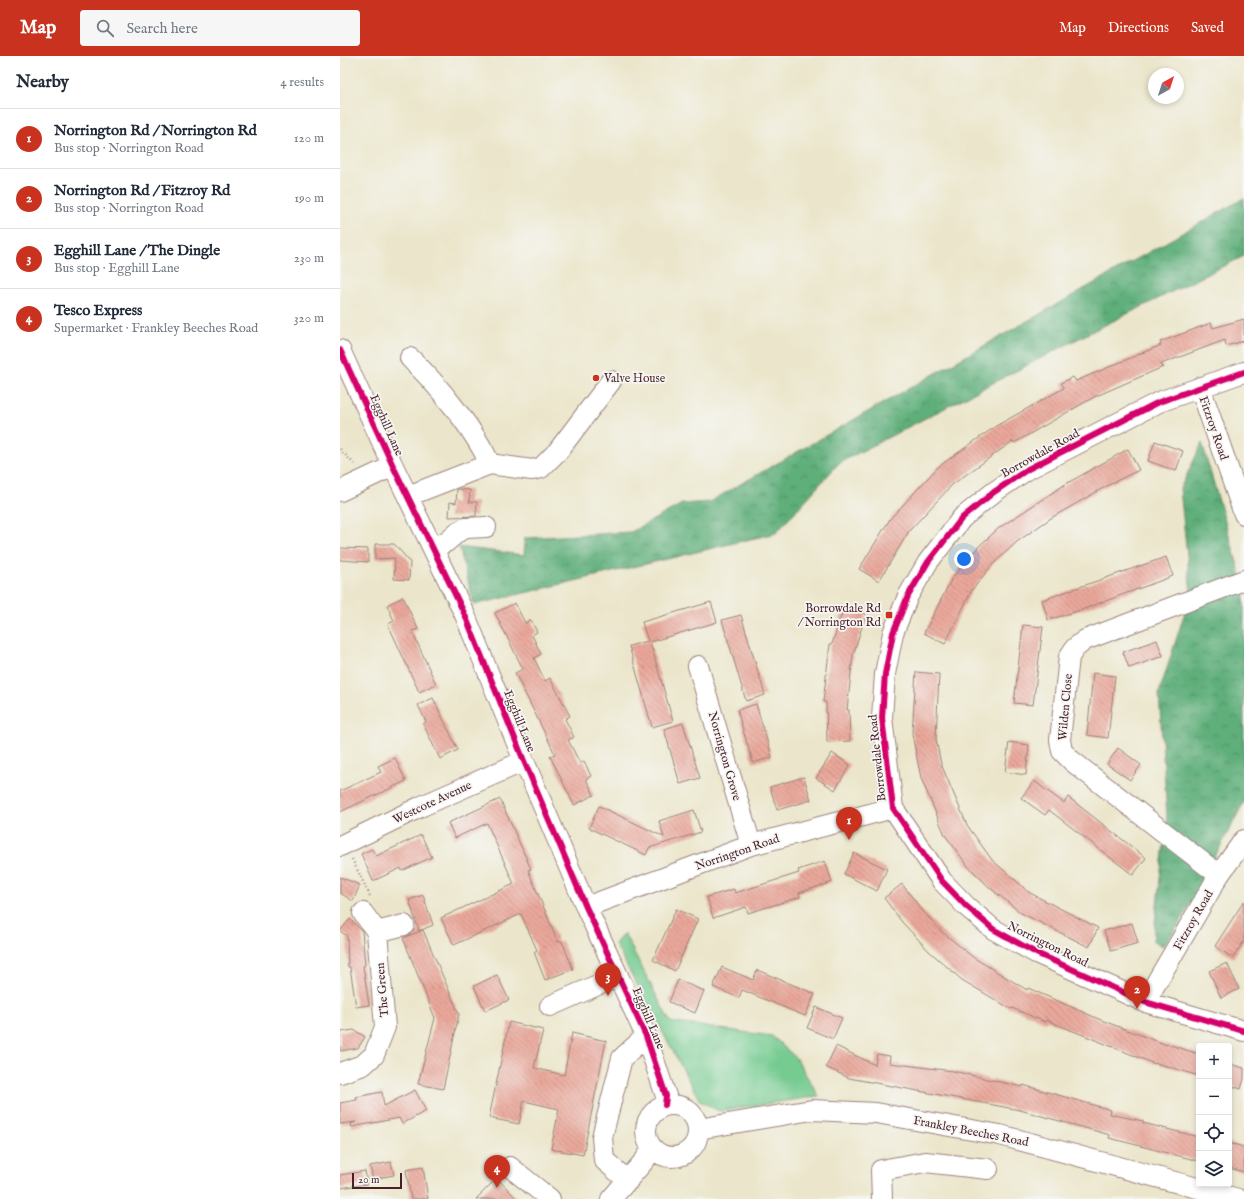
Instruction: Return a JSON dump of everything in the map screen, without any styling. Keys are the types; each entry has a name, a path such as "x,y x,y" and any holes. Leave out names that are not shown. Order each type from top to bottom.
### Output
{"street":[{"name":"Egghill Lane","path":"340,350 393,466 465,615 524,761 586,907 646,1036 666,1096 665,1105"},
{"path":"410,358 425,372 480,443 490,464"},
{"name":"Borrowdale Road","path":"892,808 882,718 885,674 893,633 908,596 928,562 962,518 994,492 1028,469 1159,402 1244,372"},
{"path":"408,496 490,464 532,470 541,468 558,451 611,381"},
{"name":"Fitzroy Road","path":"1200,387 1244,514"},
{"path":"340,492 393,466"},
{"path":"433,548 446,542 459,531 466,528 486,527"},
{"name":"Wilden Close","path":"1219,875 1072,762 1062,751 1060,740 1069,657 1075,648 1085,640 1244,580"},
{"name":"Norrington Grove","path":"698,666 751,845"},
{"name":"Westcote Avenue","path":"342,845 422,806 524,761"},
{"name":"Norrington Road","path":"586,907 751,845 892,808 942,881 966,906 993,929 1036,953 1145,1002 1244,1031"},
{"name":"Fitzroy Road","path":"1145,1002 1219,875 1244,840"},
{"path":"363,913 377,932 404,925"},
{"name":"The Green","path":"340,1073 363,1065 374,1056 385,1027 377,932"},
{"path":"550,1006 618,976"},
{"path":"628,1181 604,1160 602,1138 622,1058 646,1036"},
{"path":"674,1104 683,1107 693,1116 698,1129 694,1144 682,1155 666,1156 652,1148 646,1136 646,1123 650,1115 665,1105 674,1104"},
{"name":"Frankley Beeches Road","path":"698,1129 812,1110 876,1113 1000,1134 1238,1199"},
{"path":"611,1199 645,1160 652,1148"},
{"path":"882,1199 880,1170 925,1162 988,1169"},
{"path":"510,1167 550,1199"}],"path":[{"path":"342,845 374,903 363,913"}],"green space":[{"path":"1244,198 1244,256 1093,331 839,463 776,533 474,605 459,547 524,555 525,538 631,532 682,504 709,502"},
{"path":"1202,443 1244,586 1244,802 1180,923 1163,946 1153,941 1167,816 1159,693 1191,593 1180,489"},
{"path":"624,933 670,1022 772,1036 795,1057 819,1096 719,1111 700,1101 615,944"}],"building":[{"path":"1244,319 1244,341 1226,346 1225,340 1161,364 1163,367 1094,397 1014,443 1013,441 953,484 909,531 879,581 859,569 890,519 938,467 996,426 1064,388 1061,383 1073,377 1076,381 1161,345 1160,342 1211,323 1213,328"},
{"path":"1155,441 1183,451 1176,471 1148,461"},
{"path":"1128,449 1139,470 1112,483 1051,518 1018,541 993,564 972,590 945,644 924,633 952,578 978,547 999,528 1064,485"},
{"path":"457,489 470,490 469,502 477,502 476,516 449,517 450,502 456,503"},
{"path":"375,544 394,544 396,546 410,562 409,580 394,579 395,558 375,559"},
{"path":"340,548 368,549 368,562 340,560"},
{"path":"1166,557 1173,576 1081,610 1048,620 1042,600"},
{"path":"403,597 418,629 412,631 436,684 419,692 388,624 394,621 387,605"},
{"path":"711,602 717,622 650,642 673,721 652,727 629,646 648,641 642,622"},
{"path":"515,603 525,623 531,620 537,632 532,635 541,654 534,658 545,681 550,678 570,716 565,719 574,737 568,740 580,763 584,761 591,776 586,779 594,795 574,805 550,756 555,754 515,673 523,669 495,613"},
{"path":"844,607 866,614 853,655 847,710 849,710 850,741 827,742 826,702 823,702 830,644 832,644"},
{"path":"741,615 765,695 746,701 722,620"},
{"path":"1023,625 1043,627 1033,705 1014,703"},
{"path":"1157,640 1163,656 1129,668 1123,652"},
{"path":"916,672 939,674 936,739 941,764 967,825 992,860 1030,893 1098,928 1089,947 1021,913 989,887 968,866 945,835 921,778 912,734"},
{"path":"1093,673 1115,676 1108,738 1087,735"},
{"path":"433,698 458,750 440,759 423,724 426,722 418,705"},
{"path":"756,704 772,757 753,763 737,710"},
{"path":"683,723 700,778 680,784 664,729"},
{"path":"1009,742 1029,745 1026,775 1005,772"},
{"path":"1118,748 1141,765 1130,780 1107,764"},
{"path":"832,753 850,765 835,790 816,778"},
{"path":"395,758 406,781 340,812 340,791 381,772 378,766"},
{"path":"804,777 811,800 777,810 770,787"},
{"path":"1034,781 1064,803 1068,797 1146,858 1133,875 1049,810 1045,815 1021,798"},
{"path":"500,799 531,869 528,870 558,942 562,941 573,969 545,980 534,952 537,950 521,914 454,945 441,918 514,884 487,823 455,838 448,823"},
{"path":"599,806 664,837 659,821 694,810 701,832 649,848 646,855 589,828"},
{"path":"421,835 432,857 402,871 401,868 373,881 361,854 372,849 376,856"},
{"path":"854,853 887,869 877,891 844,874"},
{"path":"825,861 832,882 799,893 800,897 748,913 746,907 713,918 707,897 734,889 735,893 799,873 798,870"},
{"path":"340,877 360,885 353,901 340,893"},
{"path":"902,884 922,910 941,931 974,958 1027,990 1028,988 1101,1020 1167,1045 1196,1053 1196,1075 1156,1063 1155,1064 1046,1020 1045,1022 1012,1008 1011,1009 962,980 929,951 902,922 884,898"},
{"path":"423,895 433,925 419,931 409,900"},
{"path":"1244,901 1244,941 1233,958 1215,946"},
{"path":"676,909 698,919 675,971 653,960"},
{"path":"350,919 362,931 365,965 363,966 369,1005 356,1007 350,967 348,967 347,936 340,931"},
{"path":"1132,923 1138,943 1111,951 1104,931"},
{"path":"423,930 459,1014 443,1089 418,1084 435,1018 403,938"},
{"path":"1227,963 1239,989 1221,998 1209,971"},
{"path":"722,967 753,980 757,970 815,994 805,1016 742,990 739,998 713,987"},
{"path":"497,975 509,1000 485,1011 474,986"},
{"path":"678,980 704,991 695,1013 669,1002"},
{"path":"816,1007 842,1018 833,1039 807,1028"},
{"path":"509,1022 543,1030 534,1068 564,1075 572,1033 606,1041 583,1155 551,1149 559,1109 524,1101 519,1124 489,1118"},
{"path":"354,1030 365,1037 358,1048 340,1051 340,1032"},
{"path":"836,1046 875,1065 877,1054 890,1056 889,1063 953,1071 1022,1087 1023,1085 1111,1110 1110,1114 1143,1121 1143,1123 1196,1136 1196,1160 1109,1138 1110,1135 1020,1110 849,1078 826,1067"},
{"path":"1232,1065 1244,1068 1244,1079 1241,1089 1232,1086"},
{"path":"415,1090 426,1111 402,1124 399,1118 352,1127 351,1124 356,1122 340,1124 340,1103 357,1100 356,1097 382,1092 384,1106"},
{"path":"1232,1144 1244,1147 1244,1172 1232,1169"},
{"path":"391,1162 394,1175 373,1179 370,1166"},
{"path":"423,1167 428,1199 411,1199 406,1170"},
{"path":"365,1171 367,1184 340,1188 340,1175"},
{"path":"497,1178 517,1199 476,1199"}],"cycle path":[{"path":"340,350 393,466 465,615 524,761 586,907 646,1036 666,1096 665,1105"},
{"path":"1244,372 1159,402 1028,469 994,492 962,518 928,562 908,596 893,633 885,674 882,718 893,808 942,881 966,906 993,929 1036,953 1145,1002 1244,1031"}],"place":[{"name":"Valve House","path":"596,378"},
{"name":"Borrowdale Rd / Norrington Rd","path":"889,615"},
{"name":"Norrington Rd / Norrington Rd","path":"849,840"},
{"name":"Egghill Lane / The Dingle","path":"608,996"},
{"name":"Norrington Rd / Fitzroy Rd","path":"1137,1009"},
{"name":"Tesco Express","path":"497,1188"}]}
